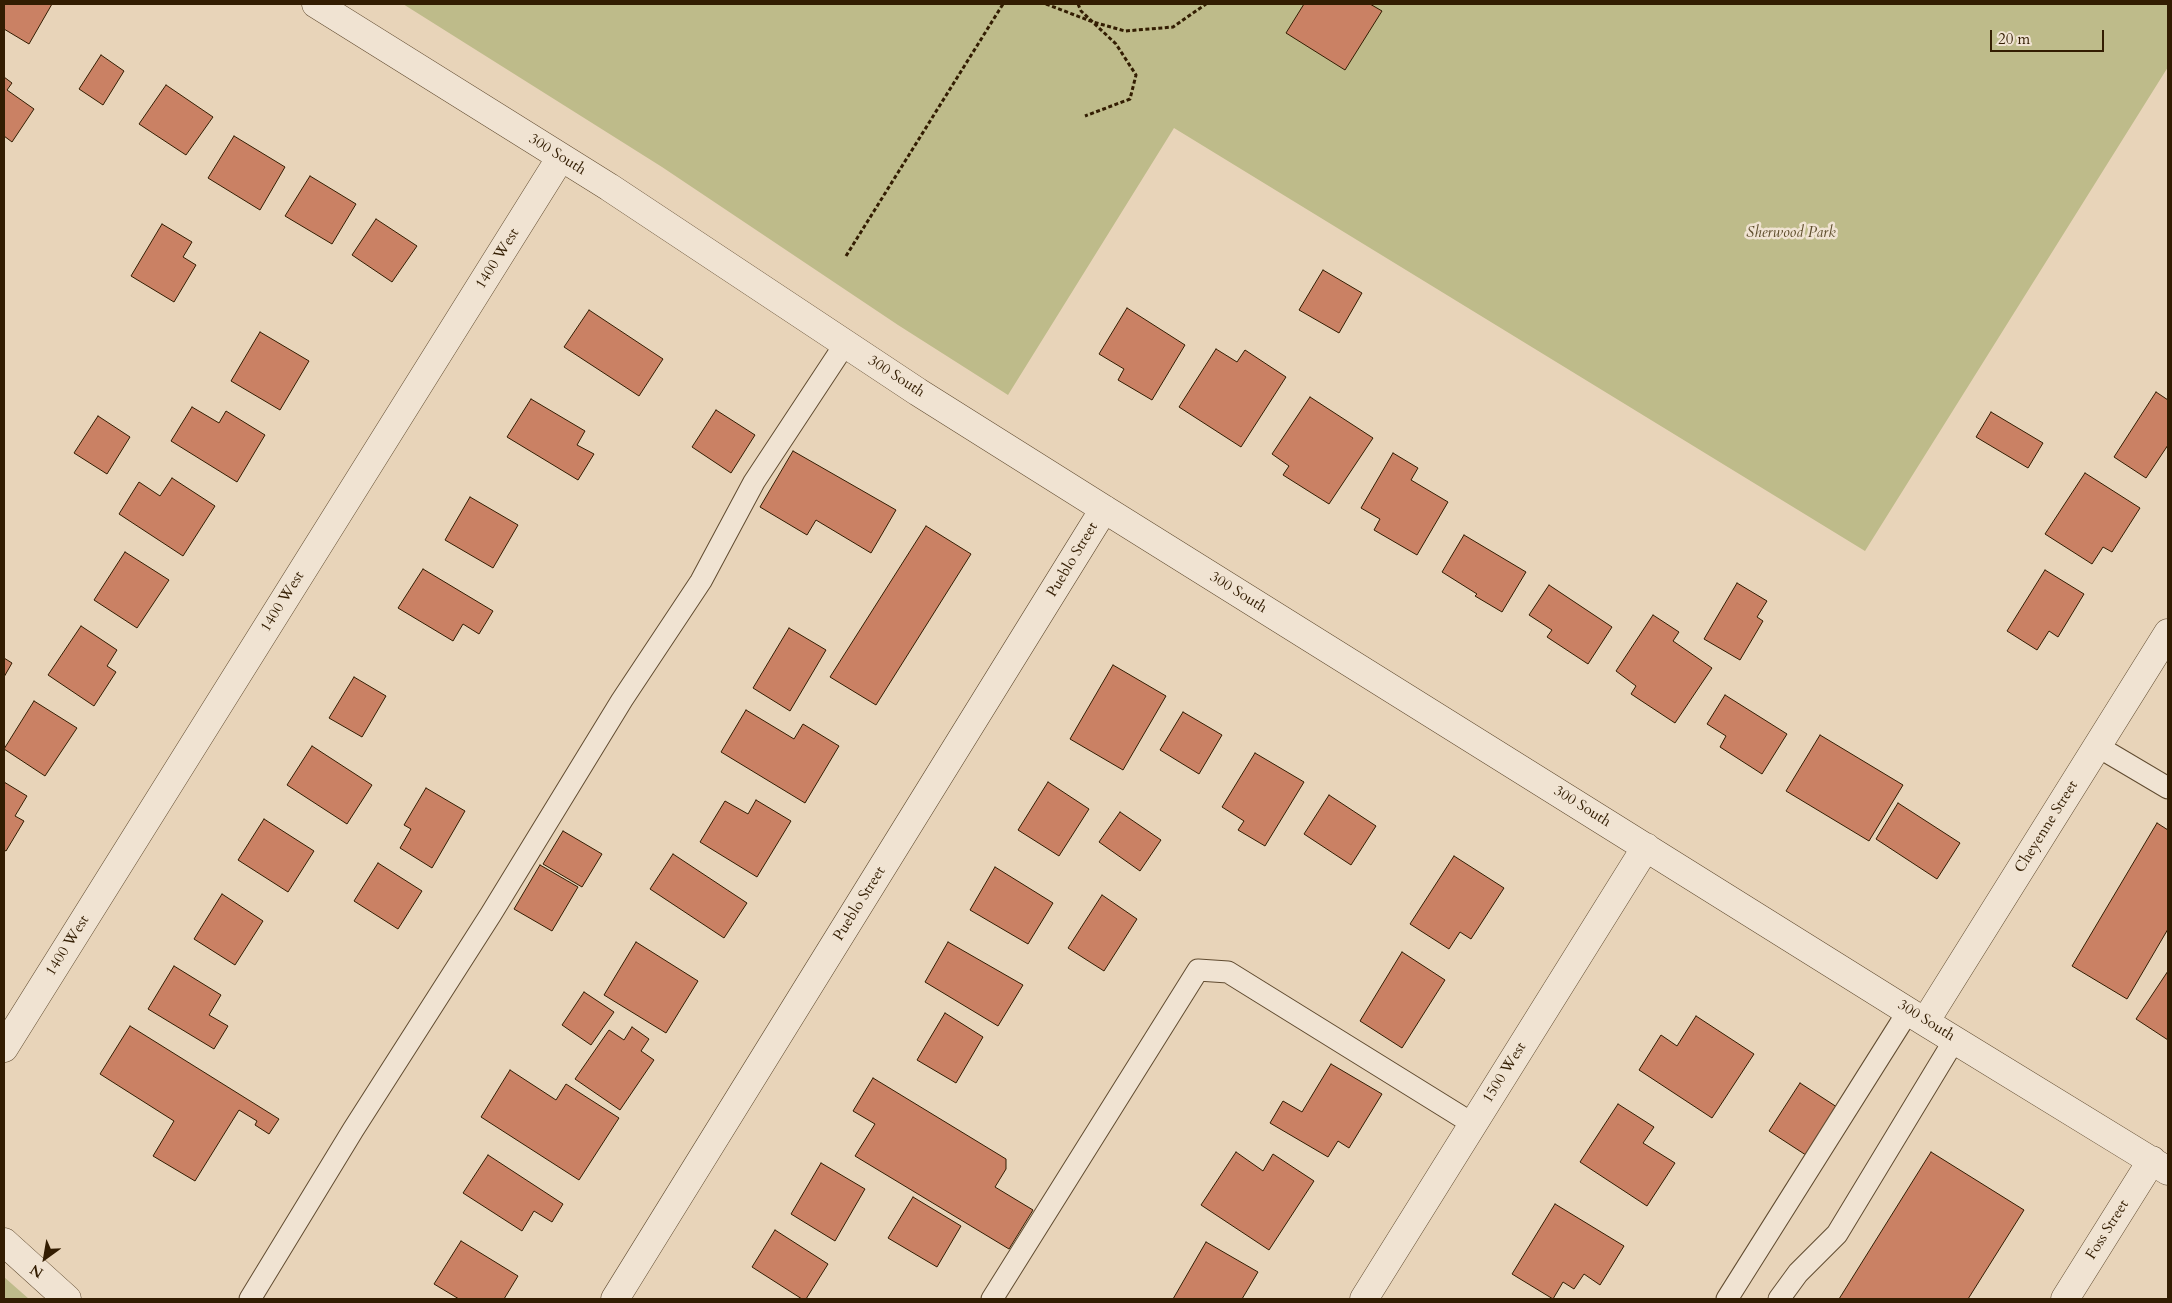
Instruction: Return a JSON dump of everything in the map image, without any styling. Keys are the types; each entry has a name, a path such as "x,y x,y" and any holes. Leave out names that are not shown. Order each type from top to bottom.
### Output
{"street":[{"name":"300 South","path":"316,4 680,233 845,344 1104,509 2160,1166"},
{"name":"1400 West","path":"4,1048 561,157"},
{"name":"Pueblo Street","path":"615,1299 1104,509"},
{"name":"Cheyenne Street","path":"1917,1016 2098,746 2168,633"},
{"name":"1500 West","path":"1364,1299 1646,847"},
{"name":"Foss Street","path":"2065,1299 2160,1166"},
{"path":"4,1242 67,1299"}],"lane":[{"path":"250,1299 348,1138 491,914 622,700 701,581 754,482 845,344"},
{"path":"2098,746 2168,788"},
{"path":"992,1299 1198,970 1228,972 1473,1124"},
{"path":"1727,1299 1917,1016"},
{"path":"1779,1299 1798,1273 1837,1234 1955,1039"}],"path":[{"path":"846,256 1003,4"},
{"path":"1046,4 1093,22 1125,31 1173,27 1206,4"},
{"path":"1078,4 1081,11 1116,44 1136,75 1130,99 1085,116"}],"green space":[{"name":"Sherwood Park","path":"403,4 2168,4 2168,67 1865,551 1174,128 1008,395 898,325 662,167"},
{"path":"4,1277 29,1299 4,1299"}],"building":[{"path":"4,4 52,4 29,44 4,29"},
{"path":"1304,4 1370,4 1382,11 1345,70 1286,33"},
{"path":"101,55 124,71 103,105 79,89"},
{"path":"4,77 12,83 7,90 34,109 12,142 4,136"},
{"path":"166,85 213,117 186,155 139,124"},
{"path":"234,136 285,167 260,210 208,178"},
{"path":"310,176 356,204 332,244 285,216"},
{"path":"376,219 417,246 392,282 352,255"},
{"path":"162,224 192,242 183,257 196,265 174,302 131,276"},
{"path":"1323,270 1362,293 1339,333 1299,310"},
{"path":"1127,308 1185,345 1152,400 1118,380 1124,369 1099,354"},
{"path":"589,310 663,359 639,396 564,347"},
{"path":"260,332 309,361 280,410 231,381"},
{"path":"1216,349 1237,362 1245,350 1286,377 1241,447 1179,407"},
{"path":"2156,392 2168,400 2168,445 2146,478 2114,457"},
{"path":"1310,397 1373,438 1329,504 1283,475 1289,466 1272,454"},
{"path":"531,399 585,431 577,445 594,454 578,480 507,437"},
{"path":"192,407 219,423 226,411 265,435 237,482 171,441"},
{"path":"716,410 755,435 731,473 692,447"},
{"path":"1991,412 2043,443 2028,468 1976,437"},
{"path":"98,416 130,437 107,474 74,453"},
{"path":"793,451 896,510 871,553 816,520 807,535 760,507"},
{"path":"1393,453 1418,468 1411,480 1448,502 1417,555 1374,530 1380,519 1361,508"},
{"path":"2085,473 2140,508 2112,552 2103,547 2092,564 2045,534"},
{"path":"172,478 215,506 183,556 119,514 139,482 160,496"},
{"path":"470,497 518,525 493,568 445,540"},
{"path":"926,526 971,554 876,705 830,677"},
{"path":"1464,535 1526,572 1502,612 1475,596 1477,594 1442,572"},
{"path":"125,552 169,580 137,628 94,600"},
{"path":"423,569 493,611 479,634 463,624 453,641 398,608"},
{"path":"2045,570 2084,594 2058,637 2049,631 2037,650 2007,631"},
{"path":"1737,583 1767,601 1757,617 1763,621 1740,660 1704,639"},
{"path":"1549,585 1612,627 1588,664 1547,637 1552,630 1529,615"},
{"path":"1653,615 1679,632 1673,641 1712,668 1675,723 1631,694 1636,686 1616,671"},
{"path":"81,626 117,650 107,666 116,672 94,706 48,675"},
{"path":"789,628 826,650 790,711 753,688"},
{"path":"4,658 12,663 4,677"},
{"path":"1113,665 1166,696 1123,770 1070,739"},
{"path":"354,677 386,696 362,737 329,718"},
{"path":"1725,695 1787,734 1762,774 1720,747 1726,736 1707,724"},
{"path":"34,701 77,728 45,776 4,749"},
{"path":"746,710 794,739 803,724 839,746 805,803 721,752"},
{"path":"1183,712 1222,735 1199,774 1160,750"},
{"path":"1820,735 1903,785 1869,841 1786,791"},
{"path":"312,746 372,785 347,824 287,785"},
{"path":"1255,753 1304,782 1265,846 1238,830 1244,821 1222,807"},
{"path":"4,782 27,796 15,816 24,821 6,851 4,850"},
{"path":"1048,782 1089,809 1059,856 1018,830"},
{"path":"426,788 465,811 432,868 400,848 411,829 404,825"},
{"path":"1329,795 1376,826 1351,865 1304,834"},
{"path":"756,800 791,821 757,877 700,842 725,801 748,814"},
{"path":"1898,803 1960,843 1937,879 1876,839"},
{"path":"1120,812 1161,840 1140,871 1099,842"},
{"path":"264,819 314,851 288,892 238,860"},
{"path":"2157,823 2168,830 2168,929 2127,999 2072,966"},
{"path":"563,831 602,854 582,887 543,864"},
{"path":"673,854 747,903 724,938 650,889"},
{"path":"1454,856 1504,888 1471,939 1460,932 1449,949 1410,924"},
{"path":"378,863 422,891 398,929 354,901"},
{"path":"540,865 578,887 552,931 514,909"},
{"path":"995,867 1053,903 1028,944 970,910"},
{"path":"222,894 263,921 235,965 194,939"},
{"path":"1102,895 1137,919 1104,971 1068,948"},
{"path":"636,942 698,981 666,1033 604,995"},
{"path":"948,942 1023,985 998,1026 925,982"},
{"path":"1402,952 1445,980 1402,1048 1360,1021"},
{"path":"174,966 221,995 209,1015 228,1026 214,1049 148,1009"},
{"path":"2168,971 2168,1040 2136,1019"},
{"path":"584,992 614,1012 591,1045 562,1025"},
{"path":"945,1013 983,1037 956,1083 917,1060"},
{"path":"1696,1016 1754,1054 1712,1118 1639,1070 1661,1035 1677,1046"},
{"path":"130,1026 279,1119 269,1134 255,1125 257,1121 239,1110 195,1181 153,1156 174,1121 100,1074"},
{"path":"632,1027 649,1039 641,1051 654,1060 620,1110 575,1079 609,1030 624,1040"},
{"path":"1331,1064 1382,1094 1349,1148 1338,1141 1328,1157 1270,1123 1283,1101 1302,1112"},
{"path":"510,1070 556,1100 566,1084 619,1118 579,1180 481,1117"},
{"path":"873,1078 1006,1159 1006,1169 995,1187 1033,1210 1009,1249 855,1156 875,1124 853,1111"},
{"path":"1800,1083 1843,1111 1812,1159 1769,1131"},
{"path":"1618,1104 1654,1127 1643,1143 1675,1163 1647,1206 1580,1162"},
{"path":"1236,1152 1263,1171 1273,1154 1314,1181 1269,1250 1201,1205"},
{"path":"1931,1152 2024,1210 1968,1299 1839,1299"},
{"path":"488,1155 563,1204 552,1222 534,1211 522,1231 463,1193"},
{"path":"821,1163 865,1189 835,1241 791,1214"},
{"path":"913,1197 961,1226 937,1267 888,1238"},
{"path":"1555,1204 1624,1246 1600,1285 1584,1274 1574,1289 1563,1282 1553,1299 1512,1274"},
{"path":"775,1230 828,1264 806,1299 802,1299 752,1267"},
{"path":"461,1241 518,1276 504,1299 459,1299 434,1284"},
{"path":"1206,1242 1258,1272 1242,1299 1173,1299"}]}
